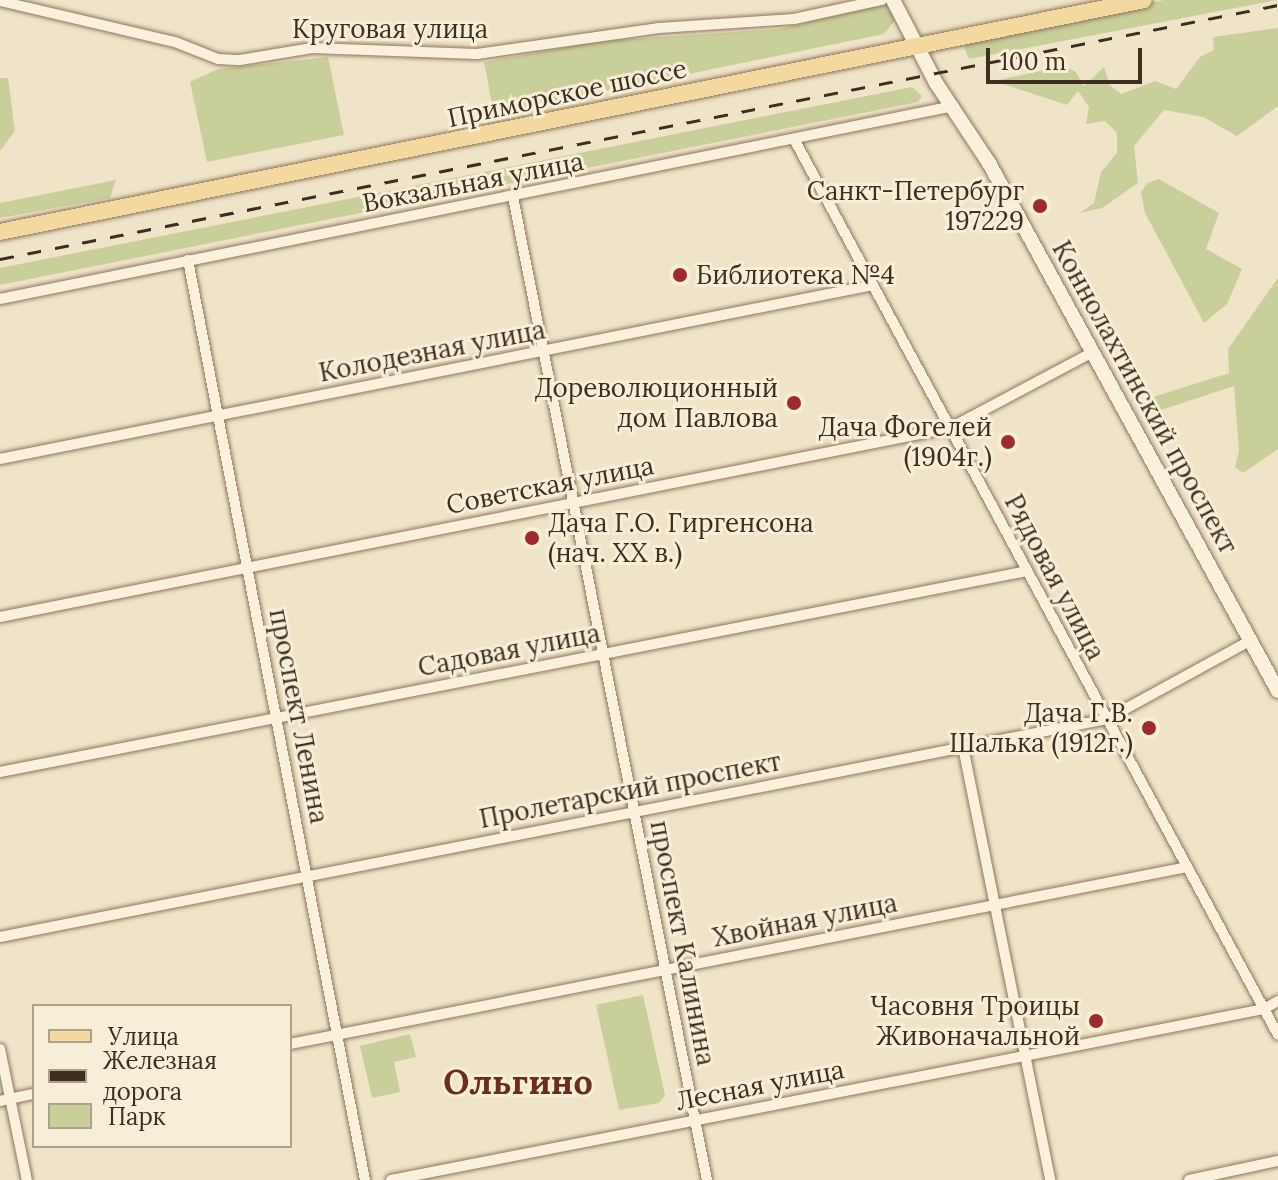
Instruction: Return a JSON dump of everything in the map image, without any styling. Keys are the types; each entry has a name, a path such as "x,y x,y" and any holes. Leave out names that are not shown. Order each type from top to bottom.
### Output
{"main road":[{"name":"Коннолахтинский проспект","path":"893,0 916,46 954,106 1093,352 1278,691"},
{"name":"Приморское шоссе","path":"0,232 1144,0"}],"street":[{"name":"Круговая улица","path":"0,1 175,42 218,59 240,60 312,48 477,54 659,28 794,19 882,0"},
{"name":"Вокзальная улица","path":"0,299 954,106"},
{"name":"Рядовая улица","path":"794,139 1278,1035"},
{"name":"проспект Калинина","path":"513,197 707,1180"},
{"name":"проспект Ленина","path":"188,260 365,1180"},
{"name":"Колодезная улица","path":"0,459 873,285"},
{"name":"Советская улица","path":"0,617 950,428 1093,352"},
{"name":"Садовая улица","path":"0,772 1027,571"},
{"name":"Пролетарский проспект","path":"0,937 1107,719 1251,640"},
{"path":"963,747 1050,1180"},
{"name":"Хвойная улица","path":"292,1044 1187,867"},
{"name":"Лесная улица","path":"391,1180 1264,1009 1278,1001"},
{"path":"0,1049 5,1100 27,1180"},
{"path":"5,1100 32,1094"},
{"path":"1189,1180 1278,1161"}],"green space":[{"path":"1164,0 1277,0 969,59 964,47 970,40"},
{"path":"886,4 897,18 884,34 494,114 484,62 601,41 779,29"},
{"path":"1278,28 1278,106 1237,136 1203,117 1164,110 1134,146 1138,183 1102,208 1080,213 1094,203 1101,172 1117,153 1117,133 1105,121 1086,124 1089,107 1078,91 1067,105 994,81 1063,66 1076,72 1084,86 1104,67 1110,85 1121,94 1155,81 1176,89 1200,57 1214,50 1213,37"},
{"path":"328,57 344,135 207,162 190,82 218,69"},
{"path":"0,78 8,78 15,131 0,151"},
{"path":"912,87 922,96 918,102 0,285 0,268"},
{"path":"1159,179 1219,213 1206,249 1242,269 1227,304 1204,323 1145,213 1141,192 1147,183"},
{"path":"116,180 110,198 0,218 0,203"},
{"path":"1278,278 1278,449 1243,473 1235,467 1239,451 1234,386 1149,414 1147,399 1229,373 1228,349"},
{"path":"643,995 665,1095 659,1103 619,1110 596,1005"},
{"path":"410,1034 416,1057 394,1062 400,1092 372,1098 360,1046"}],"railway":[{"path":"0,259 1278,5"}],"place":[{"name":"Санкт-Петербург 197229","path":"1040,206"},
{"name":"Библиотека №4","path":"680,275"},
{"name":"Дореволюционный дом Павлова","path":"794,403"},
{"name":"Дача Фогелей (1904г.)","path":"1008,442"},
{"name":"Дача Г.О. Гиргенсона (нач. XX в.)","path":"532,538"},
{"name":"Дача Г.В. Шалька (1912г.)","path":"1149,728"},
{"name":"Часовня Троицы Живоначальной","path":"1096,1021"}],"district":[{"name":"Ольгино","path":"518,1082"}]}
